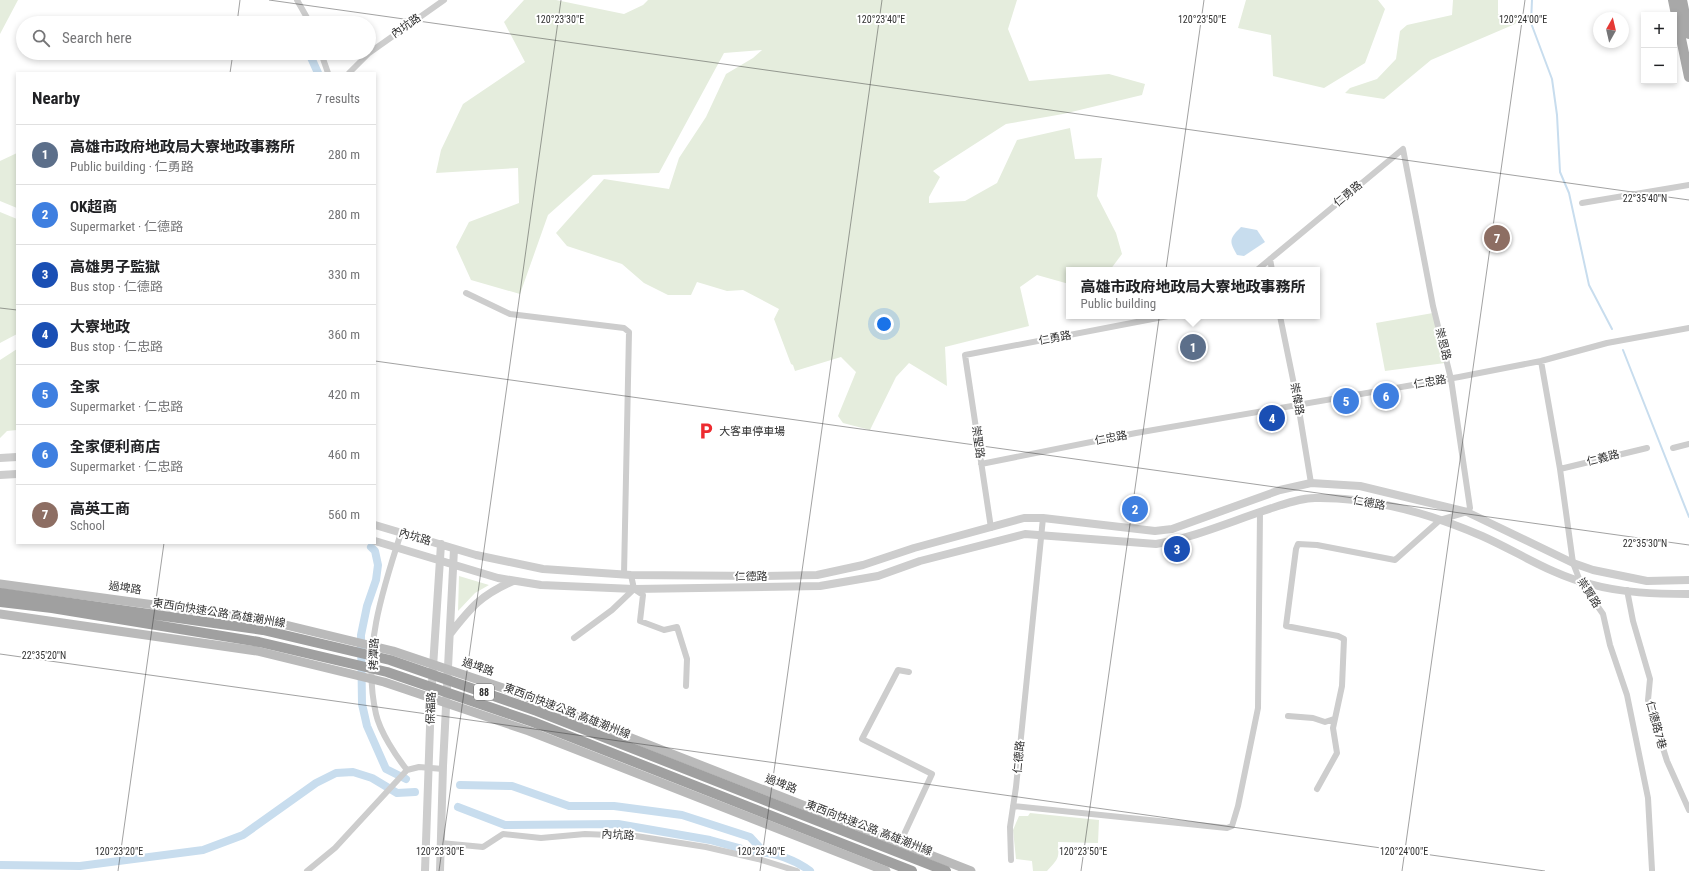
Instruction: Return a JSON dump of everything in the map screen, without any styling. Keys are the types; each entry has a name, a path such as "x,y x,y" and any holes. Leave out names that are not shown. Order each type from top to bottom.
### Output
{"highway":[{"name":"東西向快速公路 高雄潮州線","path":"0,593 263,630 390,660 538,711 946,871"},
{"name":"東西向快速公路 高雄潮州線","path":"0,602 259,642 387,672 533,722 912,871"}],"main road":[{"path":"1673,0 1689,77"},
{"path":"1682,0 1689,34"},
{"name":"過埤路","path":"0,584 265,620 370,646 433,664 506,689 971,871"},
{"path":"0,614 257,651 371,679 529,731 886,871"}],"street":[{"path":"297,0 306,16"},
{"name":"內坑路","path":"376,48 444,0"},
{"path":"323,60 328,72"},
{"name":"內坑路","path":"350,72 362,60"},
{"name":"仁勇路","path":"1261,267 1403,149"},
{"name":"崇恩路","path":"1403,149 1433,306 1451,379 1470,508 1467,512"},
{"path":"1582,203 1689,185"},
{"path":"1270,259 1271,267"},
{"path":"466,293 510,314 624,328 629,332 628,575 634,589 642,595 640,621 664,630 677,627 687,659 686,686"},
{"name":"仁勇路","path":"965,356 1153,319"},
{"name":"崇偉路","path":"1281,319 1298,404 1310,483"},
{"name":"仁忠路","path":"981,464 1136,433 1298,404 1451,379 1541,361 1607,343 1689,328"},
{"name":"崇聖路","path":"965,356 990,528"},
{"name":"崇賢路","path":"1541,361 1560,469 1573,563 1580,581 1603,614 1610,645 1627,695 1648,798 1652,870"},
{"path":"1673,448 1689,444"},
{"name":"仁義路","path":"1560,469 1646,448"},
{"path":"0,458 16,457"},
{"path":"0,475 16,474"},
{"name":"仁德路","path":"454,549 543,569 628,575 764,576 817,574 863,565 914,548 1024,518 1043,518 1154,531 1172,528 1280,490 1310,483 1360,486 1467,512 1573,563 1593,570 1647,581 1689,580"},
{"name":"仁德路","path":"453,565 513,580 542,585 634,589 820,586 878,576 920,561 1025,534 1041,534 1156,544 1175,541 1284,504 1314,498 1360,500 1440,520 1481,536 1580,581 1644,593 1689,594"},
{"path":"1013,806 1227,828 1232,826 1238,806 1258,708 1260,512"},
{"path":"1317,789 1337,753 1333,728 1342,686 1344,640 1338,636 1286,626 1296,549 1298,544 1318,545 1395,560 1440,520 1467,512"},
{"name":"仁德路","path":"1011,860 1010,827 1043,518"},
{"name":"內坑路","path":"376,525 454,549"},
{"name":"拷潭路","path":"401,533 380,604 370,646 371,679 376,716 392,749 406,771"},
{"name":"內坑路","path":"376,541 453,565"},
{"name":"保福路","path":"425,871 431,698 441,544"},
{"name":"保福路","path":"440,871 443,769 454,549"},
{"path":"450,634 473,606 486,594 513,580"},
{"path":"574,638 612,610 634,589"},
{"name":"仁德路7巷","path":"1627,590 1633,621 1650,679 1648,700 1666,761 1689,810"},
{"path":"900,843 932,774 862,739 898,670 909,672"},
{"path":"1288,716 1313,718 1325,722 1334,719"},
{"path":"307,871 335,848 406,771 419,767 443,769"},
{"name":"內坑路","path":"441,843 483,847 503,834 541,838 585,834 636,836 706,847 758,859 796,871"}],"green space":[{"path":"0,0 18,0 0,34"},
{"path":"524,0 556,0 624,14 643,5 648,0 1017,0 1008,29 1029,81 1109,74 1145,84 1142,95 1063,114 1006,124 933,171 940,177 929,197 929,203 965,201 997,183 1017,140 1070,128 1075,159 1102,158 1097,196 1116,233 1122,254 1112,267 1066,267 1066,283 1037,275 1020,287 1029,326 945,347 947,386 909,363 896,377 870,430 843,423 838,416 856,372 841,357 795,371 774,319 779,309 743,290 727,291 697,282 691,295 668,295 644,283 622,264 567,246 556,233 604,179 669,189 679,158 706,117 726,74 753,58 762,50 724,53 659,173 593,175 548,215 520,294 471,280 456,247 469,222 519,203 518,168 436,173 441,150 463,104 525,62 504,22"},
{"path":"1246,0 1378,0 1385,9 1365,63 1324,88 1273,76 1271,35 1238,28"},
{"path":"1453,0 1498,0 1498,14 1520,17 1515,24 1431,60 1384,99 1345,93 1350,88 1377,79 1396,59 1400,31 1407,25 1452,15"},
{"path":"16,153 16,208 0,201 0,161"},
{"path":"0,212 16,219 16,335 0,343"},
{"path":"1433,313 1445,363 1385,371 1376,323"},
{"path":"16,350 16,430 7,431 0,438 0,360"},
{"path":"459,576 489,585 475,593 458,611"},
{"path":"1030,813 1099,820 1098,843 1058,842 1058,855 1054,863 1047,871 1033,871 1032,861 1016,859 1013,830 1019,816 1028,816"}],"water":[{"path":"1241,227 1257,230 1265,242 1244,256 1237,255 1232,243 1232,237"}],"waterway":[{"path":"1532,0 1531,23 1552,79 1557,115 1560,172 1569,193 1589,285 1612,329"},
{"path":"312,60 318,72"},
{"path":"1623,350 1689,517"},
{"path":"371,547 375,551 378,565 376,580 367,606 361,635 362,704 367,726 386,769 406,779"},
{"path":"0,865 80,866 203,850 243,835 316,783 336,773 353,772 372,778 397,793 415,792"},
{"path":"460,785 512,786 569,806 614,806 682,815 750,837 764,852"},
{"path":"458,807 505,825 618,824 710,840 757,853 777,855 792,860 810,871"}],"place":[{"name":"高英工商","path":"1497,238"},
{"name":"高雄市政府地政局大寮地政事務所","path":"1193,347"},
{"name":"全家便利商店","path":"1386,396"},
{"name":"全家","path":"1346,401"},
{"name":"大寮地政","path":"1272,418"},
{"name":"大客車停車場","path":"706,431"},
{"name":"OK超商","path":"1135,509"},
{"name":"高雄男子監獄","path":"1177,549"}]}
